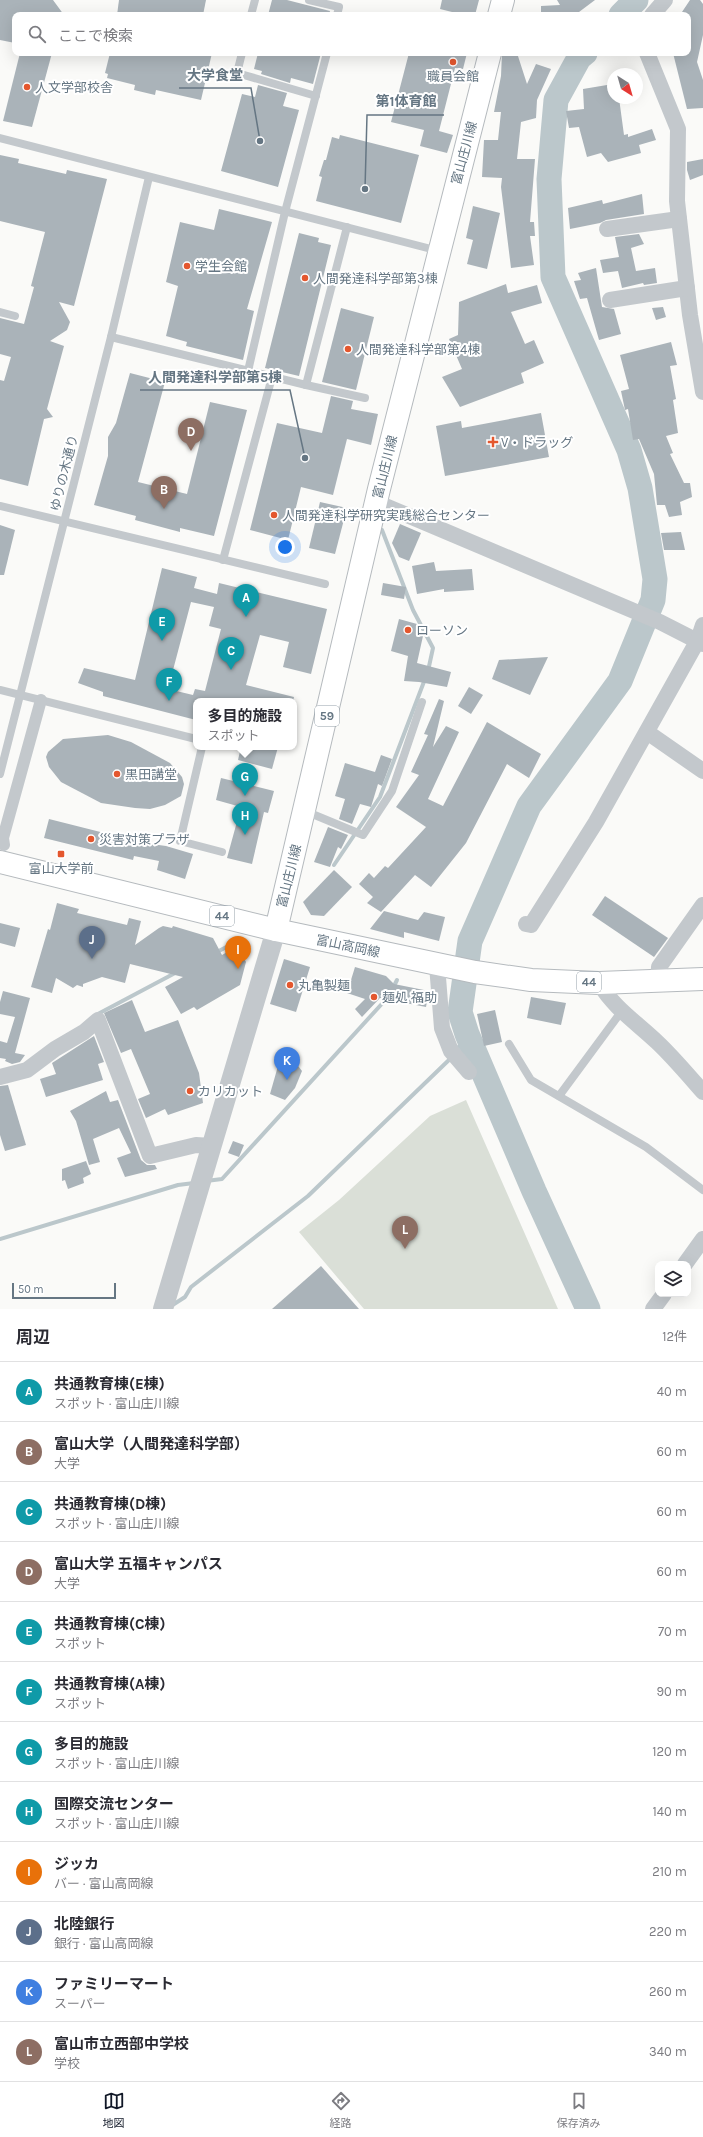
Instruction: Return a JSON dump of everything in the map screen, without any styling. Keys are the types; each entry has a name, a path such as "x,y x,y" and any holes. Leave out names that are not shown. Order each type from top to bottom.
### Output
{"main road":[{"path":"500,12 503,0"},
{"name":"富山庄川線","path":"276,930 376,502 489,56"},
{"name":"富山高岡線","path":"2,853 276,930 441,966 531,980 599,983 703,979"}],"street":[{"path":"655,12 665,0"},
{"path":"648,56 678,129 677,201 687,288 696,310 703,385"},
{"path":"607,229 679,219"},
{"path":"610,300 687,288"},
{"path":"376,502 660,622 701,637 592,829 531,925 526,924"},
{"path":"2,853 3,838 41,700"},
{"path":"648,732 701,766"},
{"path":"658,981 659,967 703,905"},
{"path":"162,1306 276,930"},
{"path":"441,966 442,1028 453,1055 469,1072"},
{"path":"599,983 621,1012 658,1042 703,1092"},
{"path":"0,1077 27,1070 55,1049 84,1032 98,1020 150,1156 196,1145 211,1146"},
{"path":"687,1261 703,1239"},
{"path":"654,1309 662,1297"}],"lane":[{"path":"252,12 255,0"},
{"path":"309,0 339,7 338,12"},
{"path":"241,56 237,73 316,96"},
{"path":"248,371 285,212 326,56"},
{"path":"0,138 439,251"},
{"name":"ゆりの木通り","path":"0,774 111,336 149,177"},
{"path":"306,384 347,227"},
{"path":"0,312 15,316"},
{"path":"111,336 272,377 364,398"},
{"path":"223,560 272,377"},
{"path":"0,506 325,584"},
{"path":"0,690 193,738"},
{"path":"305,810 363,835 392,791 422,702"},
{"path":"201,750 180,841 222,852"},
{"path":"559,1096 621,1012"},
{"path":"509,1044 531,1080 646,1147 703,1190"}],"shaded area":[{"path":"466,1100 558,1309 364,1309 299,1232 339,1200 430,1116"}],"building":[{"path":"0,0 53,0 62,12 12,12 12,42 0,40"},
{"path":"119,0 206,0 204,12 117,12"},
{"path":"272,0 287,0 330,11 330,12 269,12"},
{"path":"442,0 479,0 476,12 452,12 440,9"},
{"path":"557,0 595,0 579,12 541,12 541,6 560,5"},
{"path":"690,0 700,0 703,4 703,35 697,62 703,80 703,108 687,109 674,56 691,56 691,12 682,12"},
{"name":"人文学部校舎","path":"19,56 51,56 32,127 3,121"},
{"path":"109,56 211,56 201,100 156,90 155,95 134,90 135,85 107,78 108,74 105,73"},
{"path":"257,56 320,56 313,84 291,78 290,83 261,74 262,71 254,69"},
{"path":"408,56 466,56 463,69 455,68 439,131 453,135 447,153 420,146 424,130 391,122"},
{"path":"502,56 518,56 527,84 536,64 551,69 537,100 536,118 521,122 517,159 535,159 530,222 534,222 535,236 530,236 534,265 511,268 501,187 502,178 482,177 484,140 498,140 501,112 494,112 501,76"},
{"path":"258,85 287,93 283,106 299,110 278,187 221,171 242,94 255,97"},
{"path":"607,85 607,104 620,104 624,135 628,134 628,137 652,129 656,140 639,145 641,153 608,162 601,153 587,157 579,127 569,128 566,111 584,109 583,89"},
{"path":"340,135 419,155 401,223 316,201 322,177 319,176 324,160 326,160 332,137 339,139"},
{"path":"0,155 19,159 18,163 66,174 67,170 107,179 74,306 59,302 70,322 67,330 50,341 64,346 47,409 53,417 44,419 28,486 0,479 0,380 4,381 11,357 0,354 0,318 24,324 34,287 31,286 45,232 0,221"},
{"path":"703,159 703,175 690,180 687,170 687,162"},
{"path":"642,194 644,214 606,220 600,223 570,229 568,208 602,200 603,204"},
{"path":"473,206 500,213 487,269 467,264 473,240 466,238"},
{"path":"219,209 272,222 247,309 254,311 243,360 186,346 187,342 166,336 178,286 166,282 180,222 214,230"},
{"path":"299,233 319,238 318,242 331,245 299,376 265,368"},
{"path":"639,234 644,244 631,248 636,271 655,268 657,283 644,285 643,283 622,288 618,271 603,273 600,260 619,257 615,237"},
{"path":"596,268 602,307 614,309 621,334 599,340 587,298 580,299 574,281 581,280 578,273"},
{"path":"506,284 508,293 537,285 542,303 511,312 525,344 534,340 544,363 521,373 524,383 460,407 442,377 462,369 449,339 458,335 459,302"},
{"path":"663,307 666,317 656,320 652,308"},
{"name":"人間発達科学部第4棟","path":"341,308 374,317 356,390 322,382"},
{"path":"671,342 677,365 670,366 676,399 673,400 678,433 666,436 673,453 670,454 684,483 690,483 692,497 680,502 682,515 669,517 665,505 657,505 654,474 639,439 633,440 628,409 625,410 621,391 629,389 620,355"},
{"path":"130,373 165,382 138,482 187,494 210,402 247,410 214,536 180,528 180,532 135,520 136,516 94,505 108,456 108,437 116,423"},
{"path":"331,396 353,401 351,409 378,414 371,445 347,439 333,495 301,487 288,540 250,530 277,423 322,433"},
{"name":"V・ドラッグ","path":"541,413 549,457 445,476 436,426 461,421 462,428"},
{"path":"320,502 347,508 335,554 309,548"},
{"path":"400,524 421,533 409,561 399,557 392,543"},
{"path":"0,525 15,530 4,575 0,575"},
{"path":"681,532 685,550 664,550 661,533"},
{"path":"434,562 436,571 472,569 474,590 444,592 444,589 417,594 412,566"},
{"path":"162,568 197,577 194,588 217,594 219,583 327,609 311,674 283,667 289,642 260,635 246,685 294,698 193,698 193,719 103,696 103,692 78,683 84,668 135,680","holes":["191,602 214,607 209,626 221,629 205,691 195,689 193,695 168,689"]},
{"path":"383,583 406,587 404,599 381,595"},
{"path":"399,619 417,624 423,636 417,663 451,672 447,687 404,681 408,656 391,651"},
{"path":"548,657 530,695 492,679 499,660"},
{"path":"469,687 483,695 471,714 458,706"},
{"path":"439,699 444,701 433,747 446,726 459,732 428,799 443,806 487,722 541,754 529,778 507,764 466,843 431,887 415,875 381,912 367,903 373,897 359,884 369,873 374,878 385,866 388,868 426,827 396,807 419,775 411,772 428,735 424,734"},
{"name":"黒田講堂","path":"108,735 131,742 170,763 182,777 184,784 181,796 165,805 150,809 101,803 61,782 49,767 46,757 48,752 63,739"},
{"path":"240,750 277,750 272,769 238,760"},
{"path":"381,755 392,759 382,786 378,784 371,807 360,804 352,824 339,819 345,799 335,796 345,763 375,772"},
{"path":"221,778 274,791 268,813 264,812 252,864 227,858 241,807 216,800"},
{"name":"災害対策プラザ","path":"49,819 144,843 166,846 193,854 185,879 157,870 159,861 134,856 133,860 44,838"},
{"path":"328,827 348,835 341,849 338,847 330,867 314,862"},
{"path":"334,870 352,887 324,916 311,915 303,902"},
{"path":"605,896 668,938 654,957 592,915"},
{"path":"57,903 79,909 77,913 127,925 129,918 141,921 135,945 163,926 172,928 173,926 213,938 222,955 241,944 248,954 243,957 246,962 240,985 197,1010 194,1007 181,1014 165,987 183,977 130,964 125,983 102,977 83,984 83,987 77,985 73,988 56,978 52,993 31,987 48,929 50,930"},
{"path":"384,911 418,920 424,912 445,917 439,941 404,932 404,938 370,929"},
{"path":"0,923 20,928 15,947 0,943"},
{"name":"丸亀製麺","path":"284,959 310,967 296,1012 270,1004"},
{"path":"355,967 386,976 394,984 429,991 426,1007 380,998 362,1017 355,1009 365,999 347,993"},
{"path":"3,991 30,998 15,1053 25,1055 20,1062 12,1064 5,1061 6,1059 0,1058 0,1041 7,1043 15,1017 0,1014 0,1002"},
{"path":"531,997 566,1003 561,1025 527,1018"},
{"path":"132,1000 145,1032 178,1020 199,1073 203,1103 168,1115 165,1109 146,1118 138,1099 150,1094 131,1049 121,1053 104,1013"},
{"path":"495,1010 502,1042 484,1046 477,1014"},
{"path":"94,1036 104,1062 98,1064 103,1080 46,1097 40,1079 56,1074 52,1063"},
{"path":"280,1059 295,1062 302,1071 295,1088 285,1100 270,1094"},
{"path":"8,1085 26,1145 5,1151 0,1135 0,1086"},
{"path":"106,1091 110,1102 118,1100 141,1160 147,1165 155,1165 157,1169 125,1177 117,1158 131,1153 119,1128 93,1139 100,1162 89,1165 76,1121 70,1111"},
{"path":"233,1141 244,1145 239,1157 228,1153"},
{"path":"86,1161 91,1174 83,1178 84,1183 68,1189 65,1180 62,1181 62,1169"},
{"path":"321,1266 359,1309 272,1309"}],"waterway":[{"path":"624,12 636,0"},
{"path":"581,56 556,100 549,179 553,277 629,450 640,488 655,579 653,600 620,681 529,806 470,941 460,1012 467,1034 534,1191 588,1309"},
{"path":"382,530 413,610 433,648 428,671"},
{"path":"334,865 380,797 425,679"},
{"path":"215,953 234,943"},
{"path":"96,1015 177,972"},
{"path":"393,988 397,980"},
{"path":"206,1181 222,1179 389,996"},
{"path":"456,1051 467,1034"},
{"path":"171,1306 185,1297 191,1287 308,1196 451,1058"},
{"path":"0,1239 178,1185 194,1183"}],"place":[{"name":"職員会館","path":"453,62"},
{"name":"人文学部校舎","path":"27,87"},
{"name":"大学食堂","path":"260,141"},
{"name":"第1体育館","path":"365,189"},
{"name":"学生会館","path":"187,266"},
{"name":"人間発達科学部第3棟","path":"305,278"},
{"name":"人間発達科学部第4棟","path":"348,349"},
{"name":"V・ドラッグ","path":"493,442"},
{"name":"富山大学 五福キャンパス","path":"191,451"},
{"name":"人間発達科学部第5棟","path":"305,458"},
{"name":"富山大学（人間発達科学部）","path":"164,509"},
{"name":"人間発達科学研究実践総合センター","path":"274,515"},
{"name":"共通教育棟(E棟)","path":"246,617"},
{"name":"ローソン","path":"408,630"},
{"name":"共通教育棟(C棟)","path":"162,641"},
{"name":"共通教育棟(D棟)","path":"231,670"},
{"name":"共通教育棟(A棟)","path":"169,701"},
{"name":"黒田講堂","path":"117,774"},
{"name":"多目的施設","path":"245,796"},
{"name":"国際交流センター","path":"245,835"},
{"name":"災害対策プラザ","path":"91,839"},
{"name":"富山大学前","path":"61,854"},
{"name":"北陸銀行","path":"92,959"},
{"name":"ジッカ","path":"238,969"},
{"name":"丸亀製麺","path":"290,985"},
{"name":"麺処 福助","path":"374,997"},
{"name":"ファミリーマート","path":"287,1080"},
{"name":"カリカット","path":"190,1091"},
{"name":"富山市立西部中学校","path":"405,1249"}]}
